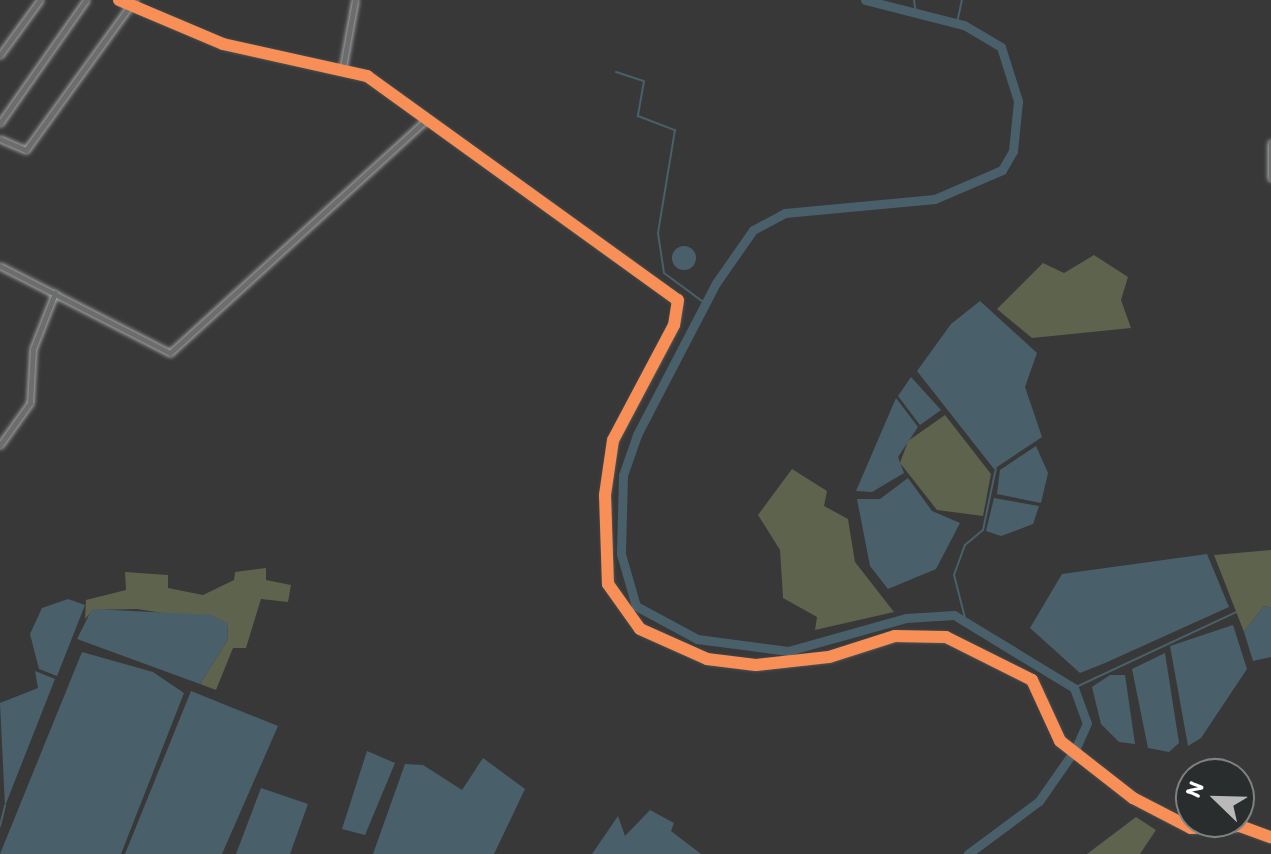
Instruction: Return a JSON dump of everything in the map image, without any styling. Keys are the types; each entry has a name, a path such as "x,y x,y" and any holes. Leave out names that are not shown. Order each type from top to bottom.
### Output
{"street":[{"path":"0,55 40,0"},
{"path":"0,123 86,0"},
{"path":"119,0 223,44 343,67 383,86 678,300 674,325 610,455 605,570 611,595 629,620 694,655 756,665 935,634 1032,680 1060,741 1084,761 1180,825 1240,826 1271,837"},
{"path":"343,67 355,0"},
{"path":"0,139 26,150 132,3"},
{"path":"0,266 170,353 426,120"},
{"path":"1271,143 1271,178"},
{"path":"0,445 30,403 33,349 55,293"}],"green space":[{"path":"1094,255 1128,277 1121,300 1131,328 1032,338 997,309 1043,263 1064,273"},
{"path":"945,415 991,474 983,516 937,510 900,463 908,441"},
{"path":"792,469 827,491 824,506 848,519 855,562 894,612 815,630 817,617 783,598 780,550 758,515"},
{"path":"1271,550 1271,608 1264,606 1244,632 1214,555"},
{"path":"266,568 266,580 291,585 288,602 261,599 246,648 233,648 216,690 200,684 228,639 227,623 137,609 93,610 85,619 86,600 126,590 125,572 168,575 168,588 203,595 234,580 235,572"},
{"path":"1136,817 1156,830 1140,854 1087,854"}],"water":[{"path":"684,246 693,249 696,258 693,267 684,270 675,267 672,258 675,249"},
{"path":"980,301 1037,353 1025,387 1042,437 994,469 917,371 951,324"},
{"path":"911,377 941,410 920,425 898,396"},
{"path":"896,398 918,427 898,457 904,473 872,492 856,491"},
{"path":"1036,446 1048,473 1041,503 997,494 1000,470"},
{"path":"908,478 932,511 960,523 936,569 888,589 870,566 857,499 880,499"},
{"path":"994,498 1039,506 1033,524 1001,536 986,531"},
{"path":"1207,554 1229,607 1105,663 1080,673 1030,628 1062,574"},
{"path":"68,599 85,605 57,676 39,669 30,634 42,608"},
{"path":"1264,606 1271,608 1271,657 1253,661 1244,632"},
{"path":"92,609 212,615 227,623 228,639 200,684 77,639"},
{"path":"1233,625 1247,669 1201,738 1188,746 1170,646"},
{"path":"82,652 153,672 184,693 121,854 0,854"},
{"path":"1165,653 1179,743 1169,752 1148,748 1132,669"},
{"path":"35,671 55,679 5,806 0,703 38,688"},
{"path":"1110,675 1125,675 1135,744 1119,742 1101,724 1092,687"},
{"path":"191,691 278,726 222,854 125,854"},
{"path":"367,751 395,763 365,835 342,829"},
{"path":"483,758 525,789 494,854 373,854 405,764 423,765 462,790"},
{"path":"261,788 308,804 290,854 236,854"},
{"path":"650,810 674,823 671,831 701,854 592,854 618,816 625,836"}],"waterway":[{"path":"865,0 964,25 1001,47 1018,101 1013,151 1002,170 935,199 785,213 753,230 716,283 637,435 623,475 621,554 636,606 697,639 788,651 906,618 954,615 1074,688 1087,723 1076,748 1039,801 968,854"},
{"path":"914,0 916,14"},
{"path":"957,23 962,0"},
{"path":"616,72 644,81 638,116 675,130 658,233 664,273 706,304"},
{"path":"965,618 954,575 965,545 983,530 996,468"},
{"path":"1074,688 1236,612"},
{"path":"0,826 5,806"}],"cycle path":[{"path":"119,0 223,44 367,76 678,300 674,325 613,440 605,495 608,584 640,629 707,659 756,665 829,657 895,636 946,637 1032,680 1060,741 1133,798 1191,828 1240,826 1271,837"}]}
